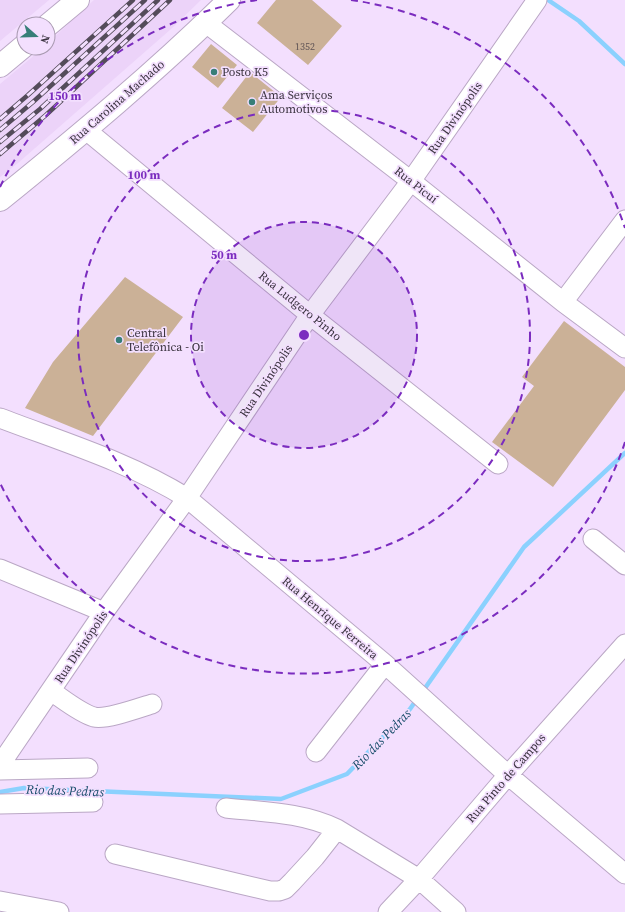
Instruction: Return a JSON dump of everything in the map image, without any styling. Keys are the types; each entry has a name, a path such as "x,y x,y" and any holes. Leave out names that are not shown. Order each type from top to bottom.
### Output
{"main road":[{"path":"56,18 78,0"},
{"name":"Rua Carolina Machado","path":"0,200 86,130 176,51 229,0"},
{"path":"0,66 16,53"}],"street":[{"name":"Rua Divinópolis","path":"0,765 104,612 187,498 310,315 411,181 533,5"},
{"name":"Rua Picuí","path":"206,23 411,181 563,302 625,348"},
{"name":"Rua Ludgero Pinho","path":"86,130 310,315 498,464"},
{"path":"563,302 625,220"},
{"name":"Rua Henrique Ferreira","path":"0,418 137,470 187,498 406,682 508,775 625,874"},
{"path":"593,539 625,566"},
{"path":"0,569 104,612"},
{"name":"Rua Pinto de Campos","path":"388,912 419,879 508,775 625,644"},
{"path":"316,752 385,664"},
{"path":"51,691 88,715 96,718 116,715 152,704"},
{"path":"0,770 88,768"},
{"path":"0,804 93,802"},
{"path":"226,808 298,815 337,829 419,879 456,912"},
{"path":"115,854 270,891 279,890 285,889 292,882 315,857 337,829"},
{"path":"0,901 59,912"}],"shaded area":[{"path":"0,0 49,0 30,16 16,16 16,28 0,41"},
{"path":"94,0 201,0 171,29 0,177 0,84 33,56 56,56 56,36"}],"building":[{"path":"276,0 312,0 342,26 308,65 257,23"},
{"path":"211,44 237,65 218,88 192,67"},
{"name":"Ama Serviços Automotivos","path":"250,72 281,97 253,132 222,108"},
{"name":"Central Telefônica - Oi","path":"125,277 183,317 93,436 25,408 53,362"},
{"path":"564,321 625,367 625,390 553,487 492,442 534,386 522,377"}],"waterway":[{"path":"548,0 579,21 625,64"},
{"name":"Rio das Pedras","path":"423,691 524,547 625,453"},
{"name":"Rio das Pedras","path":"0,792 24,788 281,799 347,774 410,709 417,699"}],"railway":[{"path":"0,119 133,0"},
{"path":"0,130 145,0"},
{"path":"0,142 40,109 158,0"},
{"path":"0,154 46,115 170,0"}],"place":[{"name":"Posto K5","path":"214,72"},
{"name":"Ama Serviços Automotivos","path":"252,102"},
{"name":"Central Telefônica - Oi","path":"119,340"}]}
